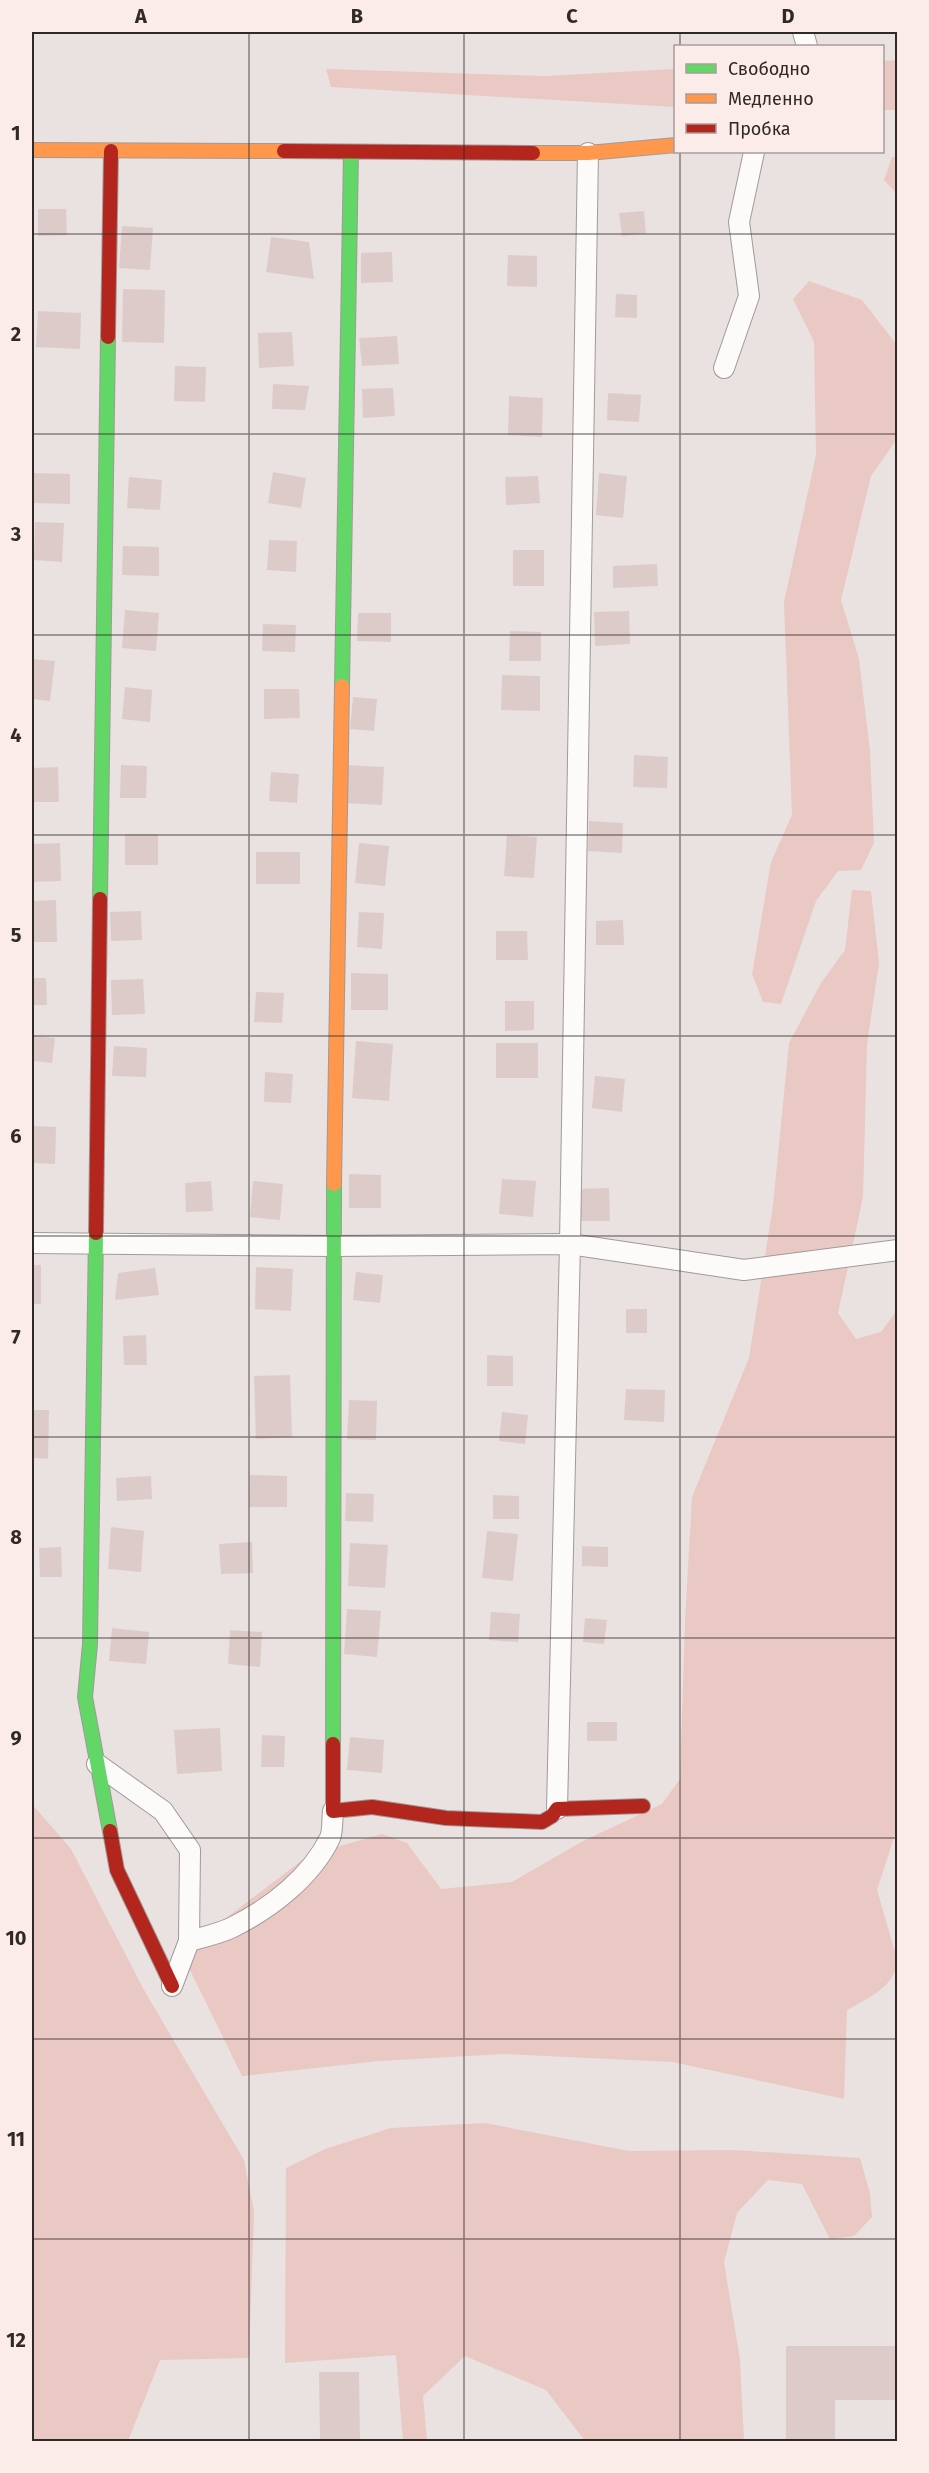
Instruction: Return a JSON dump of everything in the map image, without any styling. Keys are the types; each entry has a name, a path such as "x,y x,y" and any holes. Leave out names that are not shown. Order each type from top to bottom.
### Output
{"street":[{"path":"32,150 588,153 674,145"},
{"path":"111,151 97,1243 90,1644 85,1697 117,1870 172,1986"},
{"path":"189,1941 231,1928 266,1908 308,1870 331,1836 333,1810 333,1246 351,153"},
{"path":"333,1810 372,1807 446,1818 542,1822 552,1816 557,1809 570,1244 588,153"},
{"path":"723,368 749,296 739,222 754,153"},
{"path":"32,1244 333,1246 570,1244 744,1270 897,1250"},
{"path":"97,1764 163,1811 190,1850 189,1941 172,1986"},
{"path":"557,1809 643,1806"}],"shaded area":[{"path":"897,60 897,110 884,110 884,61"},
{"path":"326,69 545,76 674,69 674,107 331,87"},
{"path":"892,157 897,157 897,194 884,180"},
{"path":"809,281 862,300 897,345 897,439 871,476 841,600 859,659 870,751 874,843 861,870 838,871 816,901 781,1004 763,1002 752,974 771,862 792,815 784,602 816,455 814,342 793,299"},
{"path":"852,890 871,891 879,963 867,1044 863,1197 838,1313 856,1339 881,1332 897,1310 898,1825 877,1890 897,1959 896,1968 887,1984 880,1990 847,2010 844,2099 673,2062 504,2054 379,2061 242,2076 188,1966 201,1937 309,1855 382,1834 407,1843 441,1889 512,1882 583,1841 662,1804 680,1779 692,1497 749,1358 773,1205 789,1043 821,983 845,950"},
{"path":"32,1804 71,1849 144,1990 244,2160 254,2212 249,2358 160,2360 128,2441 32,2441"},
{"path":"485,2123 629,2151 733,2150 860,2158 870,2193 872,2217 854,2236 830,2239 802,2184 768,2180 737,2213 724,2262 740,2360 744,2441 585,2441 546,2390 465,2356 423,2396 427,2441 403,2441 396,2355 285,2363 286,2168 325,2149 391,2128"}],"building":[{"path":"38,209 66,209 67,235 38,236"},
{"path":"644,211 646,233 622,236 619,213"},
{"path":"122,226 153,228 150,270 119,268"},
{"path":"271,237 309,242 314,279 266,272"},
{"path":"392,252 393,282 361,283 361,253"},
{"path":"508,255 537,256 537,287 507,286"},
{"path":"123,289 165,290 164,343 122,342"},
{"path":"616,294 637,295 637,318 615,317"},
{"path":"38,311 81,313 80,349 36,347"},
{"path":"292,332 294,366 259,368 258,333"},
{"path":"397,336 399,364 362,366 359,338"},
{"path":"175,366 206,367 205,402 174,401"},
{"path":"273,384 309,386 305,410 272,409"},
{"path":"393,388 395,416 363,418 362,389"},
{"path":"608,393 641,395 639,422 607,420"},
{"path":"509,396 543,398 542,437 508,435"},
{"path":"273,472 306,478 301,508 268,503"},
{"path":"34,473 70,474 70,504 34,503"},
{"path":"599,473 627,476 623,518 596,515"},
{"path":"538,476 540,503 506,505 505,477"},
{"path":"129,477 162,480 160,510 127,508"},
{"path":"35,522 64,523 62,562 34,560"},
{"path":"269,540 297,541 296,572 267,570"},
{"path":"123,546 159,547 159,576 122,575"},
{"path":"513,550 544,550 544,586 513,586"},
{"path":"657,564 658,586 613,588 613,566"},
{"path":"125,610 159,613 156,651 122,648"},
{"path":"629,611 630,644 595,646 594,612"},
{"path":"358,613 391,613 391,642 357,641"},
{"path":"263,624 296,625 295,652 262,651"},
{"path":"510,631 541,632 541,661 509,661"},
{"path":"32,659 55,661 50,701 32,699"},
{"path":"502,675 540,676 540,711 501,710"},
{"path":"125,687 152,690 150,722 122,719"},
{"path":"264,689 299,689 300,718 264,719"},
{"path":"353,697 377,699 374,731 350,729"},
{"path":"634,755 668,757 667,788 633,787"},
{"path":"121,765 147,766 146,798 120,798"},
{"path":"347,765 384,767 382,805 345,803"},
{"path":"58,767 59,802 32,802 32,768"},
{"path":"271,772 299,774 297,803 269,801"},
{"path":"589,821 623,823 622,853 588,851"},
{"path":"125,834 158,834 158,865 125,865"},
{"path":"507,835 537,837 534,878 504,876"},
{"path":"60,843 61,881 33,882 32,844"},
{"path":"359,843 389,846 385,886 355,883"},
{"path":"256,852 300,852 300,884 256,884"},
{"path":"56,900 57,942 32,942 32,901"},
{"path":"141,911 142,940 111,941 110,912"},
{"path":"359,912 384,913 382,949 357,947"},
{"path":"623,920 624,945 596,945 596,921"},
{"path":"496,931 527,931 528,960 496,960"},
{"path":"351,973 388,974 388,1010 351,1010"},
{"path":"32,978 46,978 47,1005 32,1005"},
{"path":"143,979 145,1014 112,1015 111,980"},
{"path":"256,992 284,993 282,1023 254,1022"},
{"path":"505,1001 534,1001 534,1030 505,1031"},
{"path":"32,1036 55,1038 52,1063 32,1061"},
{"path":"356,1041 393,1044 389,1101 352,1098"},
{"path":"496,1043 538,1043 538,1078 496,1078"},
{"path":"114,1046 147,1048 146,1077 112,1076"},
{"path":"265,1072 293,1074 291,1103 264,1102"},
{"path":"595,1076 625,1079 622,1112 592,1108"},
{"path":"32,1126 56,1127 55,1164 32,1163"},
{"path":"349,1174 381,1175 381,1208 349,1208"},
{"path":"502,1179 536,1181 533,1217 499,1214"},
{"path":"211,1181 213,1211 186,1212 185,1183"},
{"path":"253,1181 283,1184 280,1220 250,1217"},
{"path":"609,1188 610,1221 581,1221 580,1189"},
{"path":"32,1265 41,1265 41,1304 32,1304"},
{"path":"256,1267 293,1269 291,1311 255,1309"},
{"path":"155,1268 159,1295 115,1300 118,1273"},
{"path":"356,1272 383,1275 380,1303 353,1300"},
{"path":"626,1309 647,1309 647,1333 626,1333"},
{"path":"146,1335 147,1365 124,1365 123,1336"},
{"path":"487,1355 513,1356 513,1386 487,1386"},
{"path":"290,1375 292,1437 256,1439 254,1376"},
{"path":"626,1389 665,1390 664,1422 624,1420"},
{"path":"349,1400 377,1401 376,1440 347,1439"},
{"path":"32,1410 49,1410 48,1459 32,1458"},
{"path":"502,1412 528,1415 525,1444 499,1441"},
{"path":"250,1475 287,1476 287,1507 249,1507"},
{"path":"151,1476 152,1499 117,1501 116,1478"},
{"path":"346,1493 374,1494 373,1522 345,1521"},
{"path":"493,1495 519,1496 519,1519 493,1519"},
{"path":"111,1527 144,1531 141,1572 108,1569"},
{"path":"487,1531 518,1534 513,1581 482,1578"},
{"path":"252,1542 253,1573 221,1574 219,1544"},
{"path":"350,1543 388,1545 385,1588 348,1586"},
{"path":"582,1546 608,1547 608,1567 582,1566"},
{"path":"61,1547 62,1577 40,1577 39,1548"},
{"path":"347,1609 381,1611 377,1657 344,1654"},
{"path":"491,1612 520,1614 518,1642 489,1640"},
{"path":"585,1618 607,1620 604,1644 583,1642"},
{"path":"112,1628 149,1632 146,1664 109,1661"},
{"path":"230,1630 262,1632 260,1667 228,1664"},
{"path":"587,1722 617,1722 617,1741 587,1741"},
{"path":"220,1728 222,1771 177,1774 174,1730"},
{"path":"262,1735 285,1736 284,1767 261,1767"},
{"path":"350,1737 384,1740 382,1773 347,1770"},
{"path":"786,2346 898,2346 898,2400 835,2400 835,2442 786,2442"},
{"path":"319,2372 359,2372 360,2442 320,2442"}],"traffic: fast":[{"path":"342,686 351,152"},
{"path":"100,899 108,337"},
{"path":"333,1744 334,1184"},
{"path":"96,1233 90,1644 85,1697 110,1831"}],"traffic: slow":[{"path":"533,153 588,153 674,145"},
{"path":"32,150 284,151"},
{"path":"334,1184 342,686"}],"traffic: jam":[{"path":"108,337 111,151"},
{"path":"284,151 533,153"},
{"path":"96,1233 100,899"},
{"path":"333,1744 333,1811 372,1807 446,1818 542,1822 552,1816 557,1809 643,1806"},
{"path":"110,1831 117,1870 172,1986"}]}
